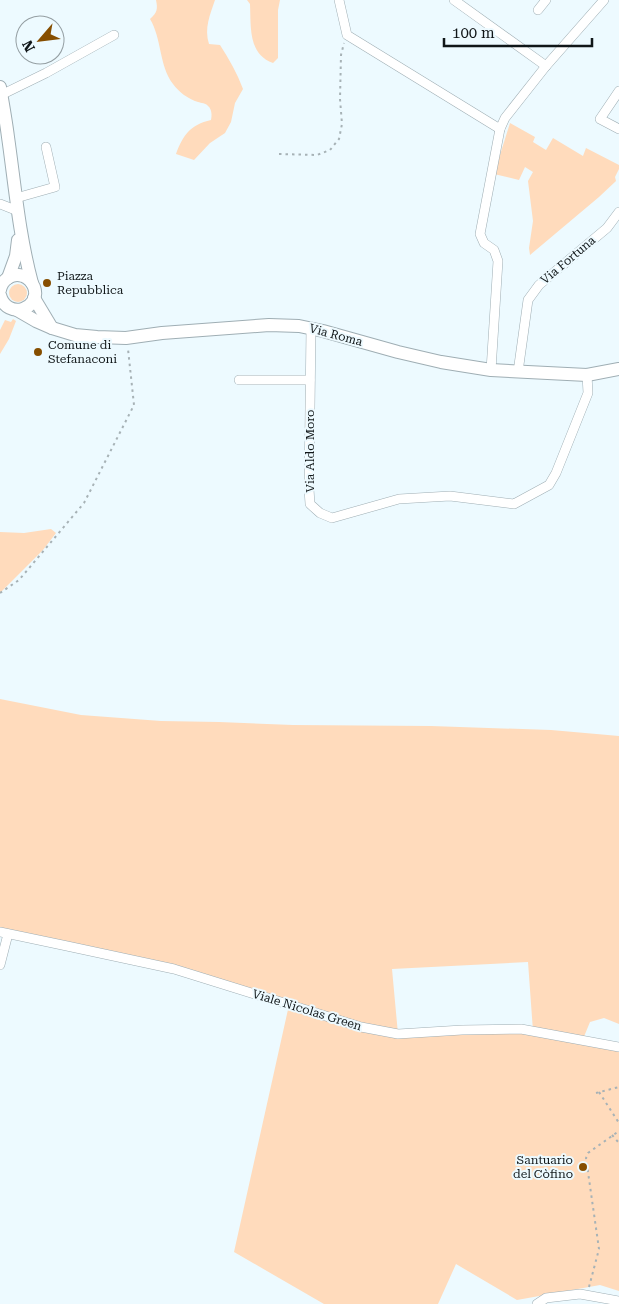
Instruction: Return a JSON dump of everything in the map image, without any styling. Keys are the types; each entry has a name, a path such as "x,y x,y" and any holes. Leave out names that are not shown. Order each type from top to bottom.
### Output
{"street":[{"path":"339,0 346,36 500,129"},
{"path":"454,0 546,66"},
{"path":"538,10 546,0"},
{"path":"491,370 498,261 494,250 484,243 480,234 500,129 505,118 546,66 604,0"},
{"path":"0,305 15,310 26,308 34,298 35,290 26,261 20,226 1,91 46,73 114,35"},
{"path":"619,91 600,118 619,129"},
{"path":"0,204 17,204 55,187 46,148"},
{"name":"Via Fortuna","path":"518,372 528,300 539,285 607,228 619,212"},
{"path":"15,310 3,303 2,286 16,256 20,226"},
{"path":"2,286 12,276 23,276 32,283"},
{"path":"34,298 52,328"},
{"name":"Via Roma","path":"15,310 36,322 52,328 97,337 126,338 171,332 269,325 299,326 441,362 491,370 587,375 619,369"},
{"name":"Via Aldo Moro","path":"311,328 310,504 320,514 332,518 399,498 450,496 514,504 529,497 549,485 556,473 588,393 587,375"},
{"path":"239,380 310,380"},
{"path":"0,965 4,933"},
{"name":"Viale Nicolas Green","path":"4,933 174,969 360,1027 398,1034 521,1029 619,1047"},
{"path":"537,1304 546,1298 580,1294 619,1301"}],"path":[{"path":"279,154 317,155 330,150 339,138 342,124 340,99 341,55 346,36"},
{"path":"0,593 19,580 84,503 134,405 126,338"},
{"path":"619,1087 597,1092 619,1123"},
{"path":"587,1295 600,1249 586,1158 588,1153 619,1131"},
{"path":"612,1136 619,1143"}],"shaded area":[{"path":"156,0 215,0 207,27 209,44 220,45 233,66 243,89 235,103 231,122 225,133 210,143 194,160 176,154 181,141 193,128 211,120 212,115 206,104 191,99 181,92 168,77 157,35 150,19 156,11"},
{"path":"247,0 280,0 278,10 278,58 273,63 259,53 252,39 250,4"},
{"path":"510,123 535,137 533,142 546,150 553,138 583,156 586,148 619,165 615,177 616,181 530,255 529,248 533,221 528,181 533,172 525,167 519,180 494,174"},
{"path":"14,284 22,284 27,289 25,300 14,302 9,297 9,289"},
{"path":"13,319 16,321 9,339 0,354 0,330 5,320 11,322"},
{"path":"51,529 56,533 43,550 0,593 0,532 24,533"},
{"path":"0,699 81,715 161,721 293,725 431,726 551,730 619,736 619,1024 604,1018 590,1022 583,1039 619,1047 619,1291 600,1285 517,1300 456,1264 438,1304 324,1304 234,1252 289,1005 174,969 0,932","holes":["528,962 533,1031 398,1034 392,969"]}],"place":[{"name":"Piazza Repubblica","path":"47,283"},
{"name":"Comune di Stefanaconi","path":"38,352"},
{"name":"Santuario del Còfino","path":"583,1167"}]}
